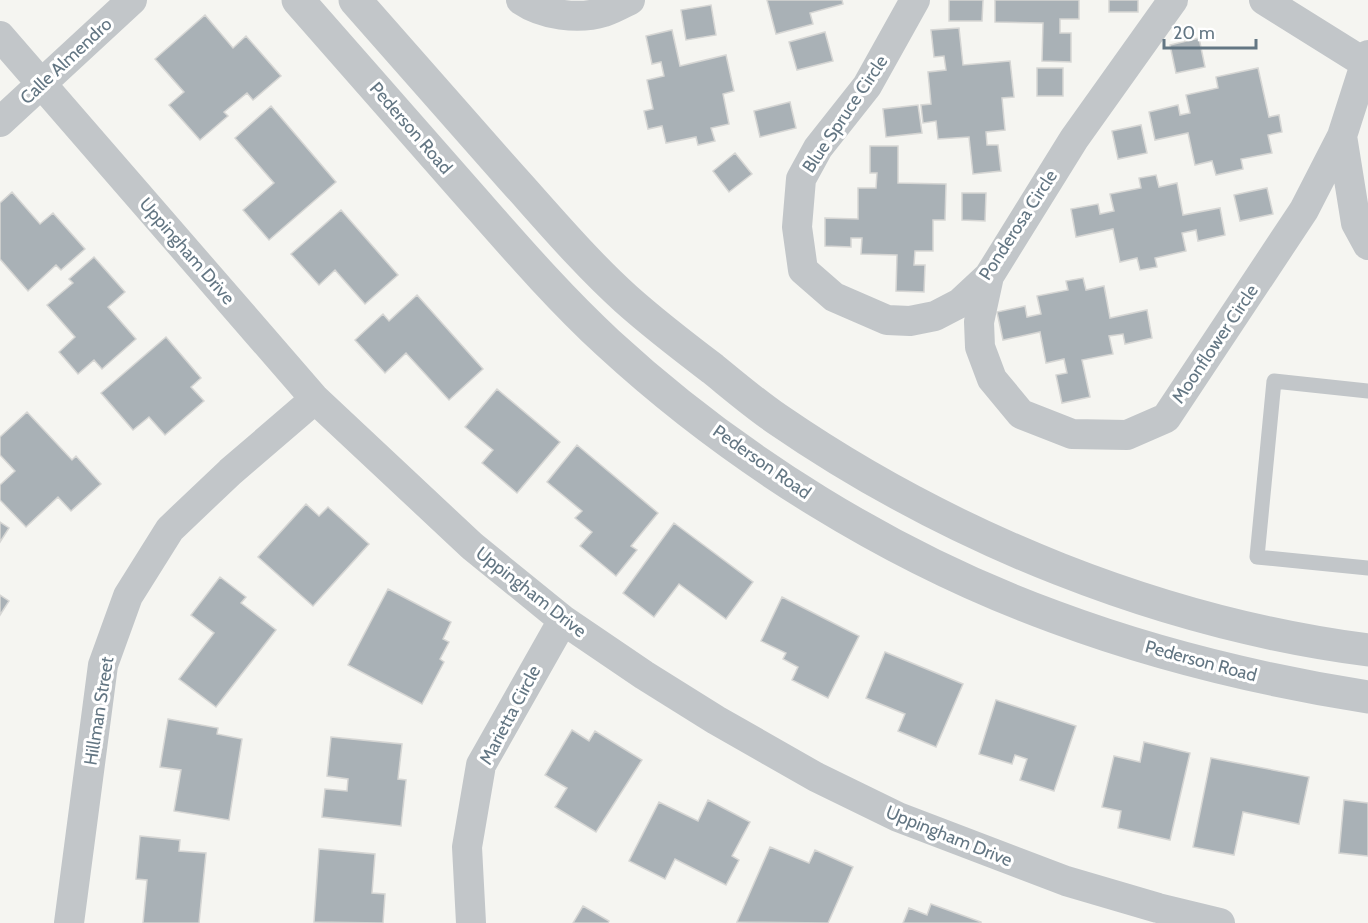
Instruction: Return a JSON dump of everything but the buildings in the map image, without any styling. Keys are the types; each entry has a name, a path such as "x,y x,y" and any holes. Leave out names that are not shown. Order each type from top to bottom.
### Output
{"street":[{"name":"Calle Almendro","path":"0,122 132,0"},
{"name":"Pederson Road","path":"298,0 494,224 606,342 669,396 732,443 844,517 933,565 1054,617 1197,662 1296,686 1368,697"},
{"path":"355,0 547,216 626,299 776,418 856,470 935,514 1002,546 1128,594 1233,624 1368,650"},
{"path":"521,0 552,13 578,15 603,12 630,0"},
{"name":"Blue Spruce Circle","path":"803,270 797,227 801,179 818,148 867,86 915,0"},
{"name":"Ponderosa Circle","path":"803,270 834,297 887,320 910,321 935,316 960,303 989,276 1074,139 1173,0"},
{"path":"1264,0 1367,62"},
{"name":"Uppingham Drive","path":"0,36 315,399 472,546 563,620 716,720 816,777 898,818 1066,881 1158,908 1220,923"},
{"name":"Moonflower Circle","path":"989,276 979,322 980,347 992,379 1021,414 1071,434 1127,435 1166,418 1304,210 1342,136 1367,62"},
{"path":"1342,136 1356,223 1368,245"},
{"name":"Hillman Street","path":"69,923 103,665 128,596 170,529 230,472 315,399"},
{"name":"Marietta Circle","path":"471,923 467,847 481,765 563,620"}],"lane":[{"path":"1368,391 1274,381 1257,557 1368,568"}]}
